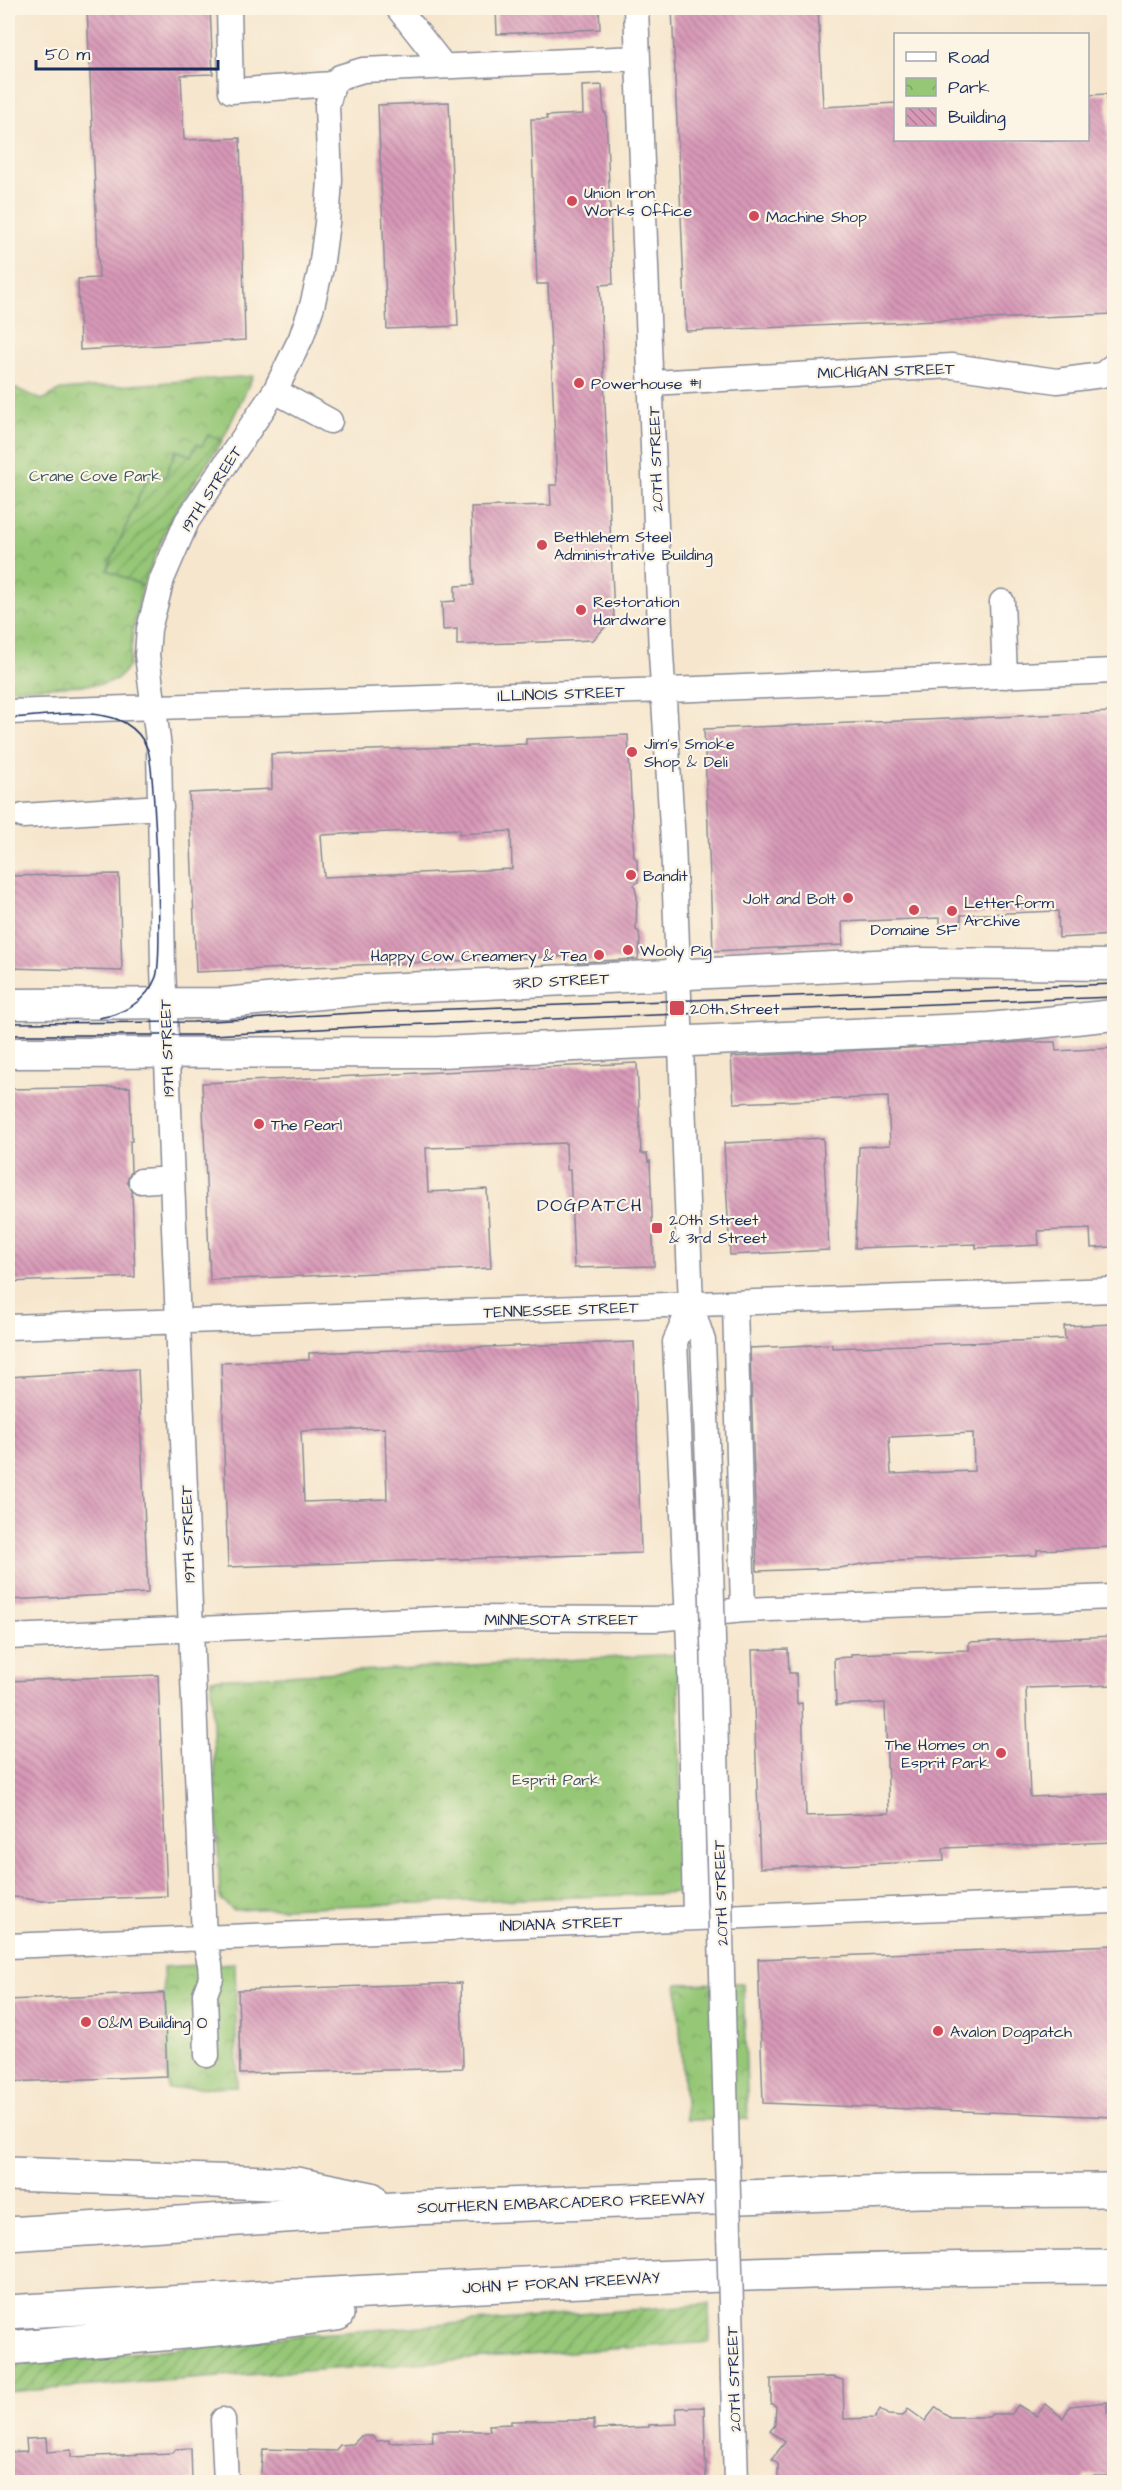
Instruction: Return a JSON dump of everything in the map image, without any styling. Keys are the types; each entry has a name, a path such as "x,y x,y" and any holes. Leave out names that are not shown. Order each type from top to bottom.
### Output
{"highway":[{"path":"8,2174 296,2184 410,2208"},
{"name":"SOUTHERN EMBARCADERO FREEWAY","path":"8,2234 410,2208 918,2191 1114,2190"},
{"name":"JOHN F FORAN FREEWAY","path":"8,2312 578,2281 855,2270 1114,2267"},
{"path":"8,2348 228,2328 578,2281"}],"main road":[{"name":"3RD STREET","path":"8,1004 165,1004 260,1000 362,990 964,962 1114,965"},
{"path":"8,1053 440,1052 988,1028 1114,1015"}],"street":[{"path":"229,8 231,91 333,84 340,77 363,70 638,58"},
{"path":"398,8 443,65"},
{"name":"20TH STREET","path":"636,8 664,690 679,974 691,1305 703,1341 736,2482"},
{"name":"19TH STREET","path":"207,2055 205,1994 211,1978 204,1938 165,1004 159,748 147,655 149,629 162,579 187,521 275,391 301,338 321,268 330,180 327,106 333,84"},
{"name":"MICHIGAN STREET","path":"652,383 952,366 1057,381 1102,375 1114,365"},
{"path":"275,391 330,421"},
{"path":"1002,602 1005,676"},
{"name":"ILLINOIS STREET","path":"8,712 664,690 1114,671"},
{"path":"23,816 161,807"},
{"path":"141,1181 172,1179"},
{"name":"TENNESSEE STREET","path":"8,1327 1114,1290"},
{"path":"735,1304 743,1610"},
{"name":"20TH STREET","path":"691,1305 675,1342 688,1616 695,1917"},
{"name":"MINNESOTA STREET","path":"8,1637 462,1618 656,1619 743,1610 1114,1597"},
{"name":"INDIANA STREET","path":"8,1946 1114,1900"},
{"path":"223,2420 226,2482"}],"green space":[{"name":"Crane Cove Park","path":"253,376 222,441 182,499 160,542 143,586 134,625 129,666 117,679 103,684 8,689 8,385 42,400 61,390"},
{"path":"208,435 222,441 171,518 143,586 107,570 150,471 165,477 176,450 191,456 196,444 202,446"},
{"name":"Esprit Park","path":"678,1654 682,1893 233,1910 220,1899 211,1679"},
{"path":"235,1963 237,2086 168,2089 163,1967"},
{"path":"743,1983 748,2119 686,2120 677,1984"},
{"path":"709,2304 710,2342 8,2392 8,2366 305,2335"}],"building":[{"path":"87,8 210,8 213,74 181,75 184,140 240,138 245,340 80,350 78,279 99,278"},
{"path":"496,8 599,8 600,29 497,34"},
{"path":"672,8 818,8 823,107 894,103 894,141 1089,141 1089,95 1107,94 1114,314 686,331"},
{"path":"602,85 604,113 606,113 613,284 600,285 614,618 593,640 457,645 457,629 443,630 442,602 455,601 455,586 474,585 471,507 551,505 550,485 557,485 548,284 537,284 531,119 583,114 582,86"},
{"path":"449,102 458,326 387,329 378,105"},
{"path":"1114,712 1114,935 1059,938 1058,911 961,915 961,926 940,927 940,918 842,922 843,945 713,951 704,729"},
{"path":"628,735 634,857 637,860 638,882 634,885 637,896 636,930 639,932 640,941 638,959 578,962 572,956 196,972 189,793 272,789 271,754 526,744 526,739","holes":["459,829 459,834 511,831 512,869 324,877 321,835"]},
{"path":"119,874 122,971 8,968 8,876"},
{"path":"1055,1042 1056,1051 1114,1048 1114,1247 1091,1248 1090,1229 1038,1231 1039,1245 976,1248 976,1244 855,1248 859,1147 890,1145 888,1097 734,1103 731,1057"},
{"path":"637,1063 641,1154 647,1154 648,1162 650,1161 654,1266 574,1268 570,1170 567,1170 566,1143 426,1148 428,1192 487,1189 491,1268 210,1280 202,1083"},
{"path":"130,1087 132,1141 130,1141 131,1172 127,1181 132,1191 135,1277 8,1282 8,1089"},
{"path":"823,1138 829,1250 730,1255 724,1143"},
{"path":"1114,1324 1114,1547 1037,1550 1037,1555 874,1562 839,1568 757,1571 750,1348 832,1344 832,1348 1065,1339 1064,1326","holes":["973,1433 974,1471 891,1474 889,1437"]},
{"path":"634,1342 641,1553 228,1567 221,1363 309,1360 309,1353","holes":["385,1428 387,1499 304,1502 301,1431"]},
{"path":"138,1369 148,1593 8,1600 8,1377"},
{"name":"The Homes on Esprit Park","path":"1114,1636 1114,1685 1026,1688 1030,1797 1114,1794 1114,1842 943,1848 944,1861 760,1868 752,1650 788,1649 789,1673 796,1673 797,1704 802,1703 806,1816 889,1813 885,1703 836,1705 834,1658 851,1657 851,1654 969,1650 969,1642"},
{"path":"158,1675 167,1896 42,1901 8,1896 8,1681"},
{"name":"Avalon Dogpatch","path":"1114,1945 1114,2117 763,2103 758,1959"},
{"path":"461,1983 463,2068 240,2074 238,1990"},
{"name":"O&M Building O","path":"164,1993 167,2076 8,2082 8,2000"},
{"path":"832,2377 843,2380 844,2419 875,2418 880,2409 888,2415 903,2416 908,2409 925,2421 936,2407 950,2417 989,2417 992,2414 1012,2414 1018,2405 1036,2416 1046,2404 1063,2418 1070,2406 1107,2402 1107,2413 1113,2413 1114,2476 1085,2476 1082,2482 778,2482 778,2464 772,2459 785,2442 770,2431 775,2425 776,2406 771,2404 771,2379"},
{"path":"704,2407 706,2482 260,2482 263,2449 335,2451 340,2445 353,2444 361,2436 372,2436 377,2441 389,2440 389,2443 433,2442 432,2431 490,2431 489,2425 511,2424 511,2421 594,2420 594,2429 649,2427 649,2425 677,2424 676,2408"},
{"path":"46,2438 47,2452 71,2450 71,2457 173,2453 176,2449 191,2448 192,2482 8,2482 8,2452 27,2451 26,2439"}],"tram line":[{"path":"8,718 84,714 113,718 136,731 148,750 151,765 157,864 159,936 156,977 147,993 133,1005 125,1010 99,1018"},
{"path":"8,1023 193,1022 374,1012 1114,984"},
{"path":"8,1035 213,1035 374,1026 1114,997"}],"place":[{"name":"Union Iron Works Office","path":"572,201"},
{"name":"Machine Shop","path":"754,216"},
{"name":"Powerhouse #1","path":"579,383"},
{"name":"Bethlehem Steel Administrative Building","path":"542,545"},
{"name":"Restoration Hardware","path":"581,610"},
{"name":"Jim's Smoke Shop & Deli","path":"632,752"},
{"name":"Bandit","path":"631,875"},
{"name":"Jolt and Bolt","path":"848,898"},
{"name":"Domaine SF","path":"914,910"},
{"name":"Letterform Archive","path":"952,911"},
{"name":"Wooly Pig","path":"628,950"},
{"name":"Happy Cow Creamery & Tea","path":"599,955"},
{"name":"20th Street","path":"677,1008"},
{"name":"The Pearl","path":"259,1124"},
{"name":"20th Street & 3rd Street","path":"657,1228"},
{"name":"The Homes on Esprit Park","path":"1001,1753"},
{"name":"O&M Building O","path":"86,2022"},
{"name":"Avalon Dogpatch","path":"938,2031"}],"district":[{"name":"DOGPATCH","path":"590,1205"}]}
